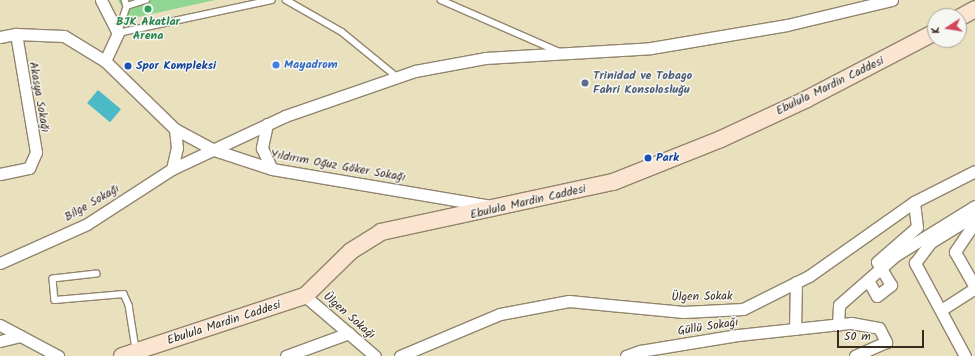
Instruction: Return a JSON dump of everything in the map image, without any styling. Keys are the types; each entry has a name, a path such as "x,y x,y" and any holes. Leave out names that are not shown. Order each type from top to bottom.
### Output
{"street":[{"path":"101,0 118,33 105,61"},
{"name":"Bilge Sokağı","path":"0,263 87,224 172,169 267,124 396,76 485,58 560,52 650,48 787,25 892,0"},
{"name":"Yıldırım Oğuz Göker Sokağı","path":"0,37 16,34 64,36 105,61 175,129 214,150 272,170 503,208"},
{"name":"Akasya Sokağı","path":"0,174 29,168 36,152 16,34"},
{"name":"Ebulula Mardin Caddesi","path":"129,354 305,296 351,251 381,232 503,208 613,182 714,142 807,99 927,36"},
{"path":"267,124 262,148 272,170"},
{"path":"172,169 177,148 175,129"},
{"name":"Ülgen Sokak","path":"400,356 500,314 569,301 683,312 743,309 796,282 914,202 975,171"},
{"path":"868,280 877,296 891,285 877,262 917,227 914,202"},
{"path":"838,325 840,305 881,268 896,255 975,206"},
{"path":"941,310 975,288 955,252 975,221"},
{"path":"965,356 915,263 931,242 975,221"},
{"path":"795,329 796,282"},
{"name":"Ülgen Sokağı","path":"305,296 375,356"},
{"name":"Güllü Sokağı","path":"626,356 640,350 795,329 851,323 879,328 885,337 886,342 855,356"},
{"path":"0,325 58,356"},
{"path":"286,356 349,333"},
{"path":"0,341 20,336"}],"lane":[{"path":"146,0 126,3 118,33 272,0"},
{"path":"286,0 342,32 396,76"},
{"path":"441,0 560,52"},
{"path":"97,274 53,279 55,300 124,294 129,305 129,354"}],"green space":[{"name":"BJK Akatlar Arena","path":"118,0 215,0 129,19"}],"water":[{"path":"98,90 121,109 110,122 87,103"}],"place":[{"name":"BJK Akatlar Arena","path":"148,9"},
{"name":"Mayadrom","path":"276,65"},
{"name":"Spor Kompleksi","path":"128,66"},
{"name":"Trinidad ve Tobago Fahri Konsolosluğu","path":"585,83"},
{"name":"Park","path":"648,158"}]}
